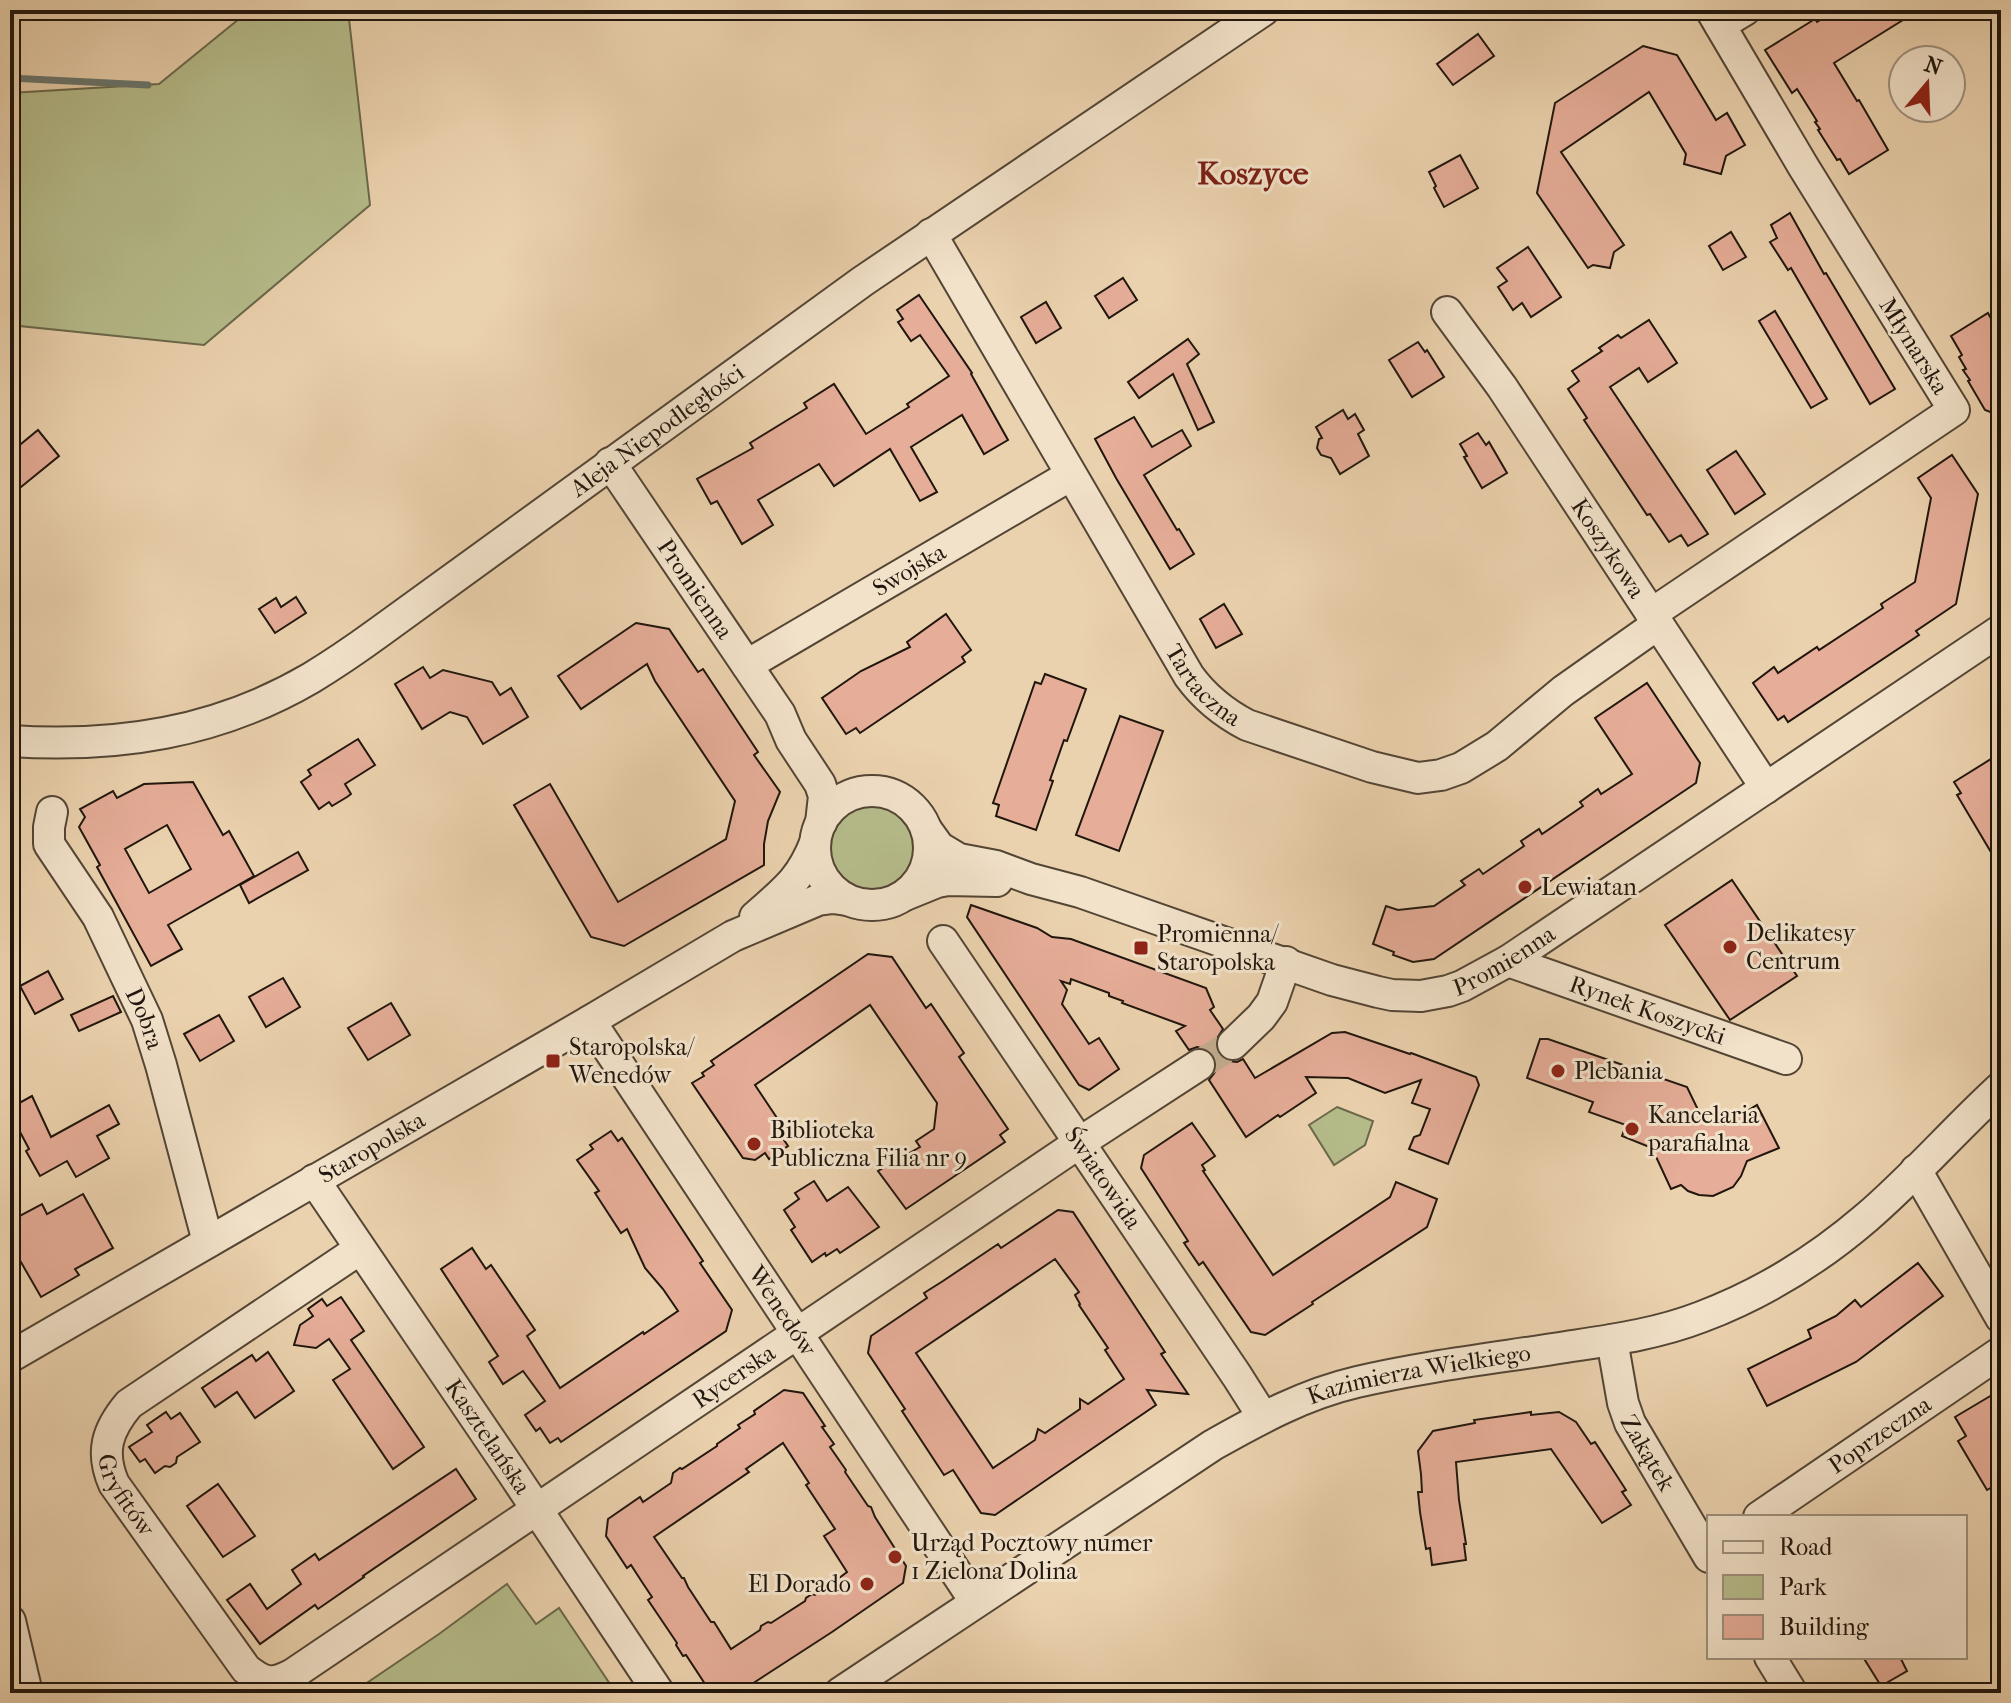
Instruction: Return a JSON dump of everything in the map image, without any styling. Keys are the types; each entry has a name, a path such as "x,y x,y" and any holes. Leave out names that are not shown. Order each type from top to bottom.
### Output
{"street":[{"name":"Aleja Niepodległości","path":"10,741 72,743 145,737 204,724 271,699 309,679 367,641 803,323 1264,10"},
{"name":"Młynarska","path":"1654,619 1954,410 1803,166 1725,15"},
{"name":"Tartaczna","path":"931,234 1189,676 1209,700 1247,725 1403,775 1418,778 1441,775 1461,768 1497,746 1654,619"},
{"name":"Koszykowa","path":"1447,312 1502,387 1766,788"},
{"name":"Promienna","path":"610,463 780,714 791,740 820,784 824,796 818,833"},
{"name":"Swojska","path":"747,665 1071,475"},
{"name":"Promienna","path":"926,829 939,847 959,859 996,866 1080,892 1332,980 1407,996 1434,994 1462,986 1508,961 2001,630"},
{"name":"Promienna","path":"780,714 843,776 870,791"},
{"path":"882,792 905,801 921,818 926,829 929,853 922,877 905,895 892,902 862,905 847,900 822,877 817,866 818,833 833,806 850,795 882,792"},
{"name":"Dobra","path":"52,812 49,844 98,917 147,1020 208,1242"},
{"name":"Staropolska","path":"733,936 798,877 818,833"},
{"name":"Promienna","path":"905,895 948,880 1010,882 1031,879"},
{"name":"Staropolska","path":"10,1357 733,936 818,900 847,900"},
{"name":"Światowida","path":"943,941 1263,1417"},
{"name":"Rynek Koszycki","path":"1508,961 1786,1059"},
{"path":"1233,1044 1272,1002 1286,962"},
{"name":"Wenedów","path":"590,1021 975,1601"},
{"name":"Rycerska","path":"268,1682 280,1681 293,1674 1199,1065"},
{"name":"Kazimierza Wielkiego","path":"840,1693 1213,1445 1296,1402 1355,1382 1405,1372 1612,1340 1671,1327 1711,1314 1752,1295 1815,1258 1869,1216 2001,1087"},
{"path":"1916,1170 2001,1318"},
{"name":"Kasztelańska","path":"314,1180 659,1693"},
{"name":"Gryfitów","path":"268,1682 246,1669 114,1484 106,1461 107,1443 129,1404 360,1249"},
{"name":"Zakątek","path":"1612,1340 1623,1403 1630,1423 1707,1552"},
{"name":"Poprzeczna","path":"1762,1515 2001,1352"},
{"path":"10,1621 27,1693"},
{"path":"1771,1659 1792,1693"}],"green space":[{"path":"250,10 348,10 370,205 204,345 10,325 10,93 159,84"},
{"path":"863,805 879,805 902,817 911,831 914,848 911,865 902,879 879,891 863,891 847,884 835,872 828,856 828,840 835,824 847,812"},
{"path":"1337,1107 1373,1121 1365,1145 1334,1165 1309,1125"},
{"path":"507,1584 536,1624 559,1608 616,1693 352,1693 439,1634"}],"building":[{"path":"1837,10 1919,10 1834,63 1888,150 1849,174 1818,130 1817,121 1797,89 1792,93 1765,50 1815,19 1817,22"},
{"path":"1478,34 1494,56 1453,85 1437,64"},
{"path":"1643,46 1677,55 1716,120 1727,113 1745,145 1726,156 1721,174 1684,164 1686,154 1649,92 1561,152 1624,245 1614,252 1610,268 1593,265 1588,268 1537,193 1555,103"},
{"path":"1460,155 1478,188 1444,207 1429,172"},
{"path":"1790,213 1895,389 1870,404 1791,268 1788,270 1770,242 1777,238 1771,225"},
{"path":"1731,232 1746,257 1723,270 1709,246"},
{"path":"1528,247 1561,297 1531,317 1522,303 1513,310 1498,287 1507,281 1497,268"},
{"path":"1123,278 1137,300 1109,318 1095,296"},
{"path":"919,295 972,373 1008,440 984,454 962,415 911,447 937,492 920,501 890,449 834,486 819,464 758,500 773,525 742,544 717,501 711,504 697,479 753,448 750,443 807,408 804,403 834,384 866,434 909,407 907,404 949,376 920,335 911,341 898,322 903,319 897,310"},
{"path":"1046,302 1061,328 1036,343 1021,317"},
{"path":"1775,311 1827,399 1811,408 1759,321"},
{"path":"1988,313 1994,324 2001,319 2001,416 1985,410 1968,381 1959,357 1962,355 1951,336"},
{"path":"1649,320 1677,363 1648,382 1639,368 1610,387 1708,534 1688,546 1681,535 1669,542 1650,514 1647,515 1584,420 1587,418 1568,389 1579,381 1572,371 1602,351 1599,348"},
{"path":"1188,339 1199,354 1187,364 1214,422 1198,430 1173,374 1139,398 1128,382"},
{"path":"1418,342 1425,352 1427,350 1444,377 1412,397 1389,360"},
{"path":"1343,410 1348,419 1355,414 1364,430 1358,434 1369,456 1340,474 1331,458 1321,455 1317,448 1322,438 1316,427"},
{"path":"1134,417 1152,447 1182,430 1191,446 1144,475 1194,554 1170,569 1095,439"},
{"path":"38,430 59,456 10,496 10,453"},
{"path":"1478,433 1486,445 1489,442 1507,473 1482,488 1460,444"},
{"path":"1736,451 1765,494 1735,514 1707,470"},
{"path":"1952,455 1978,494 1956,604 1916,631 1919,635 1788,722 1784,716 1778,720 1753,683 1774,667 1778,673 1817,647 1819,650 1883,608 1881,604 1915,582 1931,498 1918,478"},
{"path":"296,597 306,613 275,633 259,609 276,598 281,607"},
{"path":"1224,604 1242,634 1216,648 1200,619"},
{"path":"946,614 971,650 962,657 965,662 860,733 856,728 846,734 822,698 861,671 910,647 907,642"},
{"path":"636,623 669,629 698,672 703,669 758,752 754,755 780,792 768,821 764,865 624,946 591,937 514,805 550,784 618,902 726,839 735,801 655,681 647,664 581,709 558,676"},
{"path":"423,667 430,678 443,670 492,682 500,695 511,688 528,717 483,744 467,717 450,712 422,729 395,684"},
{"path":"1045,674 1086,689 1067,741 1064,740 1036,830 996,816 999,805 993,803 1035,682 1041,684"},
{"path":"1647,683 1700,763 1696,783 1434,959 1413,962 1373,944 1386,906 1398,910 1434,906 1465,885 1461,881 1479,869 1483,874 1524,846 1521,841 1539,829 1542,834 1583,806 1580,802 1598,789 1601,794 1632,774 1595,718"},
{"path":"1120,716 1163,731 1119,851 1076,835"},
{"path":"358,739 375,765 345,784 351,794 332,806 329,802 319,809 301,782 311,775 308,770"},
{"path":"1991,759 2001,775 2001,869 1957,795 1961,793 1954,782"},
{"path":"193,782 223,835 229,831 254,876 168,925 182,949 151,966 97,867 100,865 79,827 85,817 80,809 113,791 117,798 144,784","holes":["167,825 191,869 149,893 125,849"]},
{"path":"298,852 308,870 249,903 240,885"},
{"path":"1732,880 1797,976 1730,1020 1665,925"},
{"path":"971,905 1037,928 1052,937 1071,939 1206,988 1214,1007 1210,1010 1223,1029 1215,1048 1220,1056 1229,1061 1243,1059 1255,1078 1332,1033 1345,1032 1476,1077 1479,1085 1448,1164 1409,1149 1414,1137 1420,1135 1430,1109 1412,1103 1421,1080 1385,1093 1348,1078 1306,1077 1316,1093 1246,1137 1209,1080 1217,1063 1214,1056 1206,1049 1197,1047 1189,1050 1176,1031 1185,1026 1122,1003 1109,993 1071,979 1070,984 1061,981 1067,990 1062,1004 1089,1044 1099,1038 1119,1069 1089,1090 1079,1085 967,917"},
{"path":"868,954 892,957 926,1008 931,1004 964,1053 959,1057 1008,1129 1000,1135 1005,1142 906,1209 878,1171 920,1147 916,1141 934,1129 937,1103 870,1005 755,1085 779,1121 774,1125 788,1146 769,1159 765,1153 755,1160 743,1158 692,1083 714,1065 711,1061"},
{"path":"48,971 63,999 35,1014 20,986"},
{"path":"283,978 300,1007 266,1027 249,997"},
{"path":"113,996 121,1012 79,1031 71,1015"},
{"path":"391,1003 410,1035 368,1060 348,1028"},
{"path":"219,1015 234,1041 200,1061 184,1034"},
{"path":"1540,1039 1548,1039 1687,1087 1706,1121 1724,1125 1757,1105 1779,1148 1747,1161 1733,1187 1713,1196 1699,1195 1681,1185 1671,1189 1652,1148 1622,1136 1626,1125 1589,1112 1593,1102 1527,1078"},
{"path":"32,1096 51,1137 109,1105 119,1124 97,1136 109,1158 76,1177 67,1161 40,1176 10,1113 10,1108"},
{"path":"1192,1123 1215,1156 1202,1165 1203,1171 1273,1275 1390,1197 1396,1182 1437,1199 1427,1227 1265,1335 1251,1332 1203,1262 1199,1265 1184,1243 1188,1241 1141,1168 1144,1155"},
{"path":"611,1131 618,1141 622,1138 732,1310 726,1331 561,1442 558,1438 550,1443 540,1428 536,1431 525,1415 545,1401 523,1371 503,1384 489,1362 498,1356 441,1269 472,1248 486,1269 491,1265 535,1330 527,1336 560,1388 678,1311 645,1268 627,1229 621,1233 595,1193 599,1191 577,1160 593,1149 590,1145"},
{"path":"814,1181 827,1201 848,1187 879,1227 840,1253 837,1249 812,1262 791,1230 795,1227 784,1210 799,1199 795,1193"},
{"path":"83,1194 113,1248 75,1269 79,1275 41,1297 10,1243 10,1221 42,1204 47,1214"},
{"path":"1058,1210 1073,1212 1165,1352 1161,1354 1188,1394 1147,1390 1156,1405 995,1515 981,1513 953,1470 944,1475 868,1353 871,1336 927,1298 924,1293 998,1244 1001,1248","holes":["1055,1259 1079,1292 1075,1295 1079,1305 1108,1348 1105,1350 1124,1379 1088,1404 1080,1399 1080,1409 1045,1433 1038,1429 1035,1440 993,1468 916,1353"]},
{"path":"1918,1263 1943,1296 1856,1362 1767,1406 1748,1369 1811,1338 1808,1330 1836,1316 1855,1300 1861,1307"},
{"path":"341,1297 364,1331 351,1340 424,1447 393,1469 333,1380 350,1369 329,1339 316,1348 294,1345 300,1325 313,1316 308,1309 322,1299 327,1306"},
{"path":"268,1352 294,1391 255,1418 237,1392 215,1407 202,1388 252,1355 256,1361"},
{"path":"784,1390 803,1393 834,1444 830,1447 906,1566 903,1583 832,1632 738,1693 711,1693 676,1645 648,1600 652,1597 631,1565 627,1568 606,1536 608,1519 640,1497 643,1502 671,1483 673,1473 717,1446 740,1428 738,1425 755,1414 754,1411","holes":["783,1443 809,1483 806,1485 835,1529 824,1536 847,1572 771,1623 761,1626 760,1630 731,1649 654,1537 749,1472 746,1469"]},
{"path":"1992,1395 2001,1409 2001,1482 1987,1490 1958,1441 1966,1436 1955,1417"},
{"path":"166,1412 171,1419 180,1413 200,1442 177,1457 176,1463 155,1473 145,1459 140,1462 129,1447 152,1432 147,1425"},
{"path":"1531,1412 1531,1415 1559,1412 1576,1422 1591,1444 1595,1442 1626,1490 1622,1492 1631,1505 1602,1523 1551,1449 1456,1462 1466,1560 1432,1565 1420,1512 1418,1492 1422,1492 1418,1451 1433,1431 1475,1423 1474,1420"},
{"path":"456,1469 476,1499 318,1609 315,1605 260,1644 227,1600 250,1584 267,1609 301,1584 292,1570 315,1554 319,1560"},
{"path":"218,1484 255,1536 223,1557 187,1506"},
{"path":"1864,1659 1901,1659 1907,1671 1881,1686"}],"waterway":[{"path":"10,78 148,85"}],"tunnel":[{"path":"1199,1065 1233,1044"}],"place":[{"name":"Lewiatan","path":"1525,887"},
{"name":"Delikatesy Centrum","path":"1730,947"},
{"name":"Promienna/ Staropolska","path":"1141,948"},
{"name":"Staropolska/ Wenedów","path":"553,1061"},
{"name":"Plebania","path":"1558,1071"},
{"name":"Kancelaria parafialna","path":"1632,1129"},
{"name":"Biblioteka Publiczna Filia nr 9","path":"754,1144"},
{"name":"Urząd Pocztowy numer 1 Zielona Dolina","path":"895,1557"},
{"name":"El Dorado","path":"867,1584"}],"district":[{"name":"Koszyce","path":"1253,173"}]}
